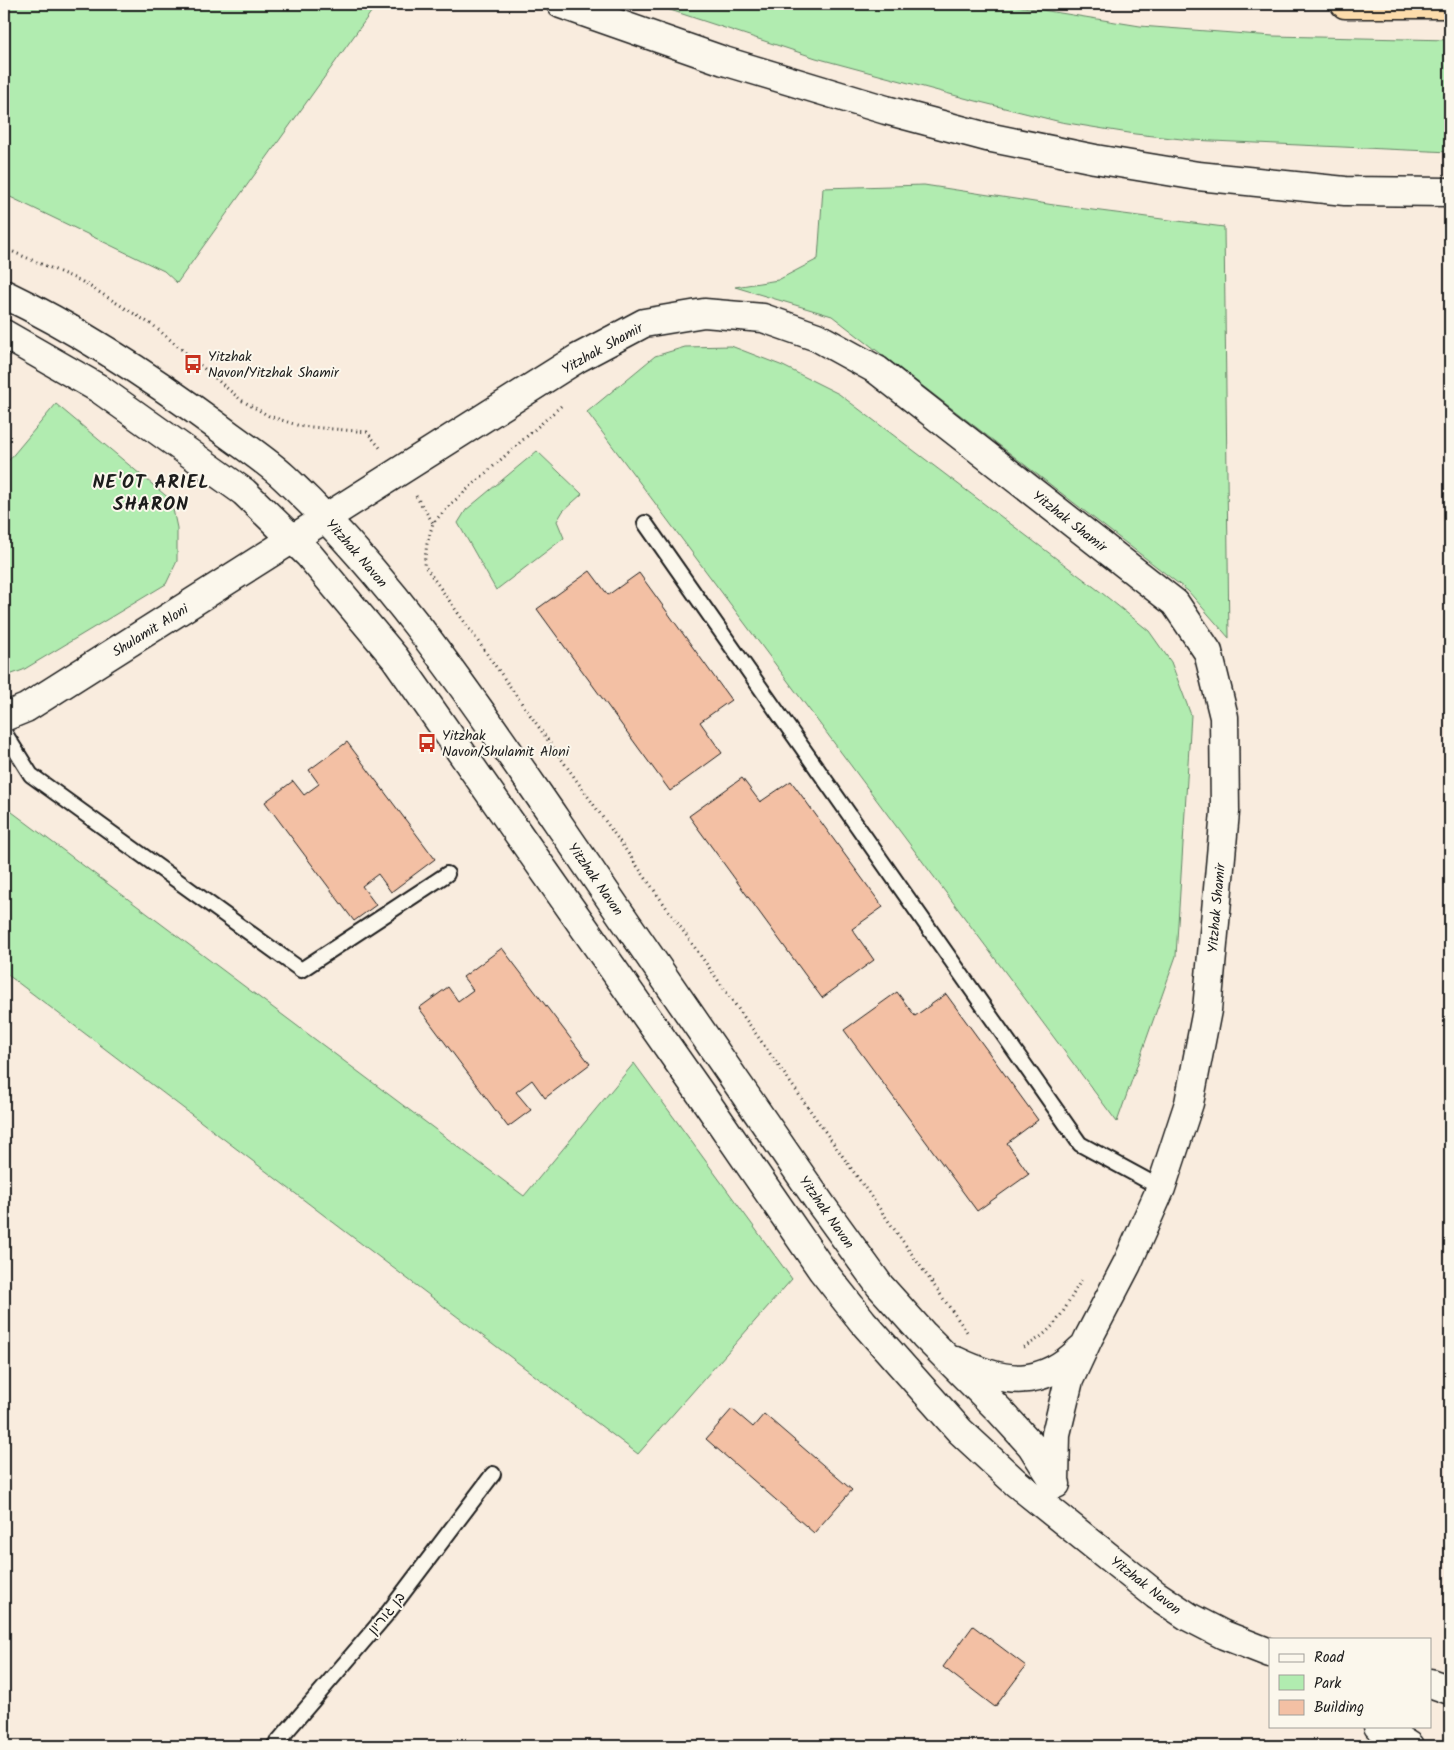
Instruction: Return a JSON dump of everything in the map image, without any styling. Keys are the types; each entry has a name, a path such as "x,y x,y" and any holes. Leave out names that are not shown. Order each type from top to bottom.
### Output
{"highway":[{"path":"1345,4 1450,4"},
{"path":"1415,4 1421,4"}],"street":[{"path":"561,4 732,63 886,110 987,137 1095,160 1198,176 1345,190 1450,192"},
{"name":"Yitzhak Navon","path":"4,294 47,314 122,359 204,416 282,475 359,553 445,662 822,1206 880,1286 924,1335 999,1410 1030,1445 1074,1514 1104,1552"},
{"name":"Yitzhak Shamir","path":"294,540 578,358 644,323 704,313 764,318 818,337 877,370 1175,603 1208,652 1224,717 1225,812 1208,1010 1189,1103 1161,1188 1127,1264 1069,1380 1056,1434 1055,1482"},
{"name":"Yitzhak Navon","path":"4,334 98,388 244,492 309,555 395,658 822,1270 863,1322 960,1431 1015,1482 1156,1595 1189,1617 1224,1635 1269,1654"},
{"name":"Shulamit Aloni","path":"4,717 26,708 294,540"},
{"name":"Yitzhak Shamir","path":"946,1357 972,1369 1005,1378 1025,1379 1041,1376 1057,1368 1080,1349 1089,1337"},
{"path":"1432,1684 1450,1690"},
{"path":"1381,1728 1409,1746"}],"lane":[{"path":"645,523 1080,1144 1161,1188"},
{"path":"4,732 31,775 301,970 447,874"},
{"name":"בן גוריון","path":"274,1746 387,1614 493,1474"}],"path":[{"path":"4,248 81,281 154,326 242,400 269,416 300,426 367,432 399,472 433,523"},
{"path":"562,405 451,504 433,523 426,544 424,565 972,1337"},
{"path":"1021,1348 1037,1340 1054,1326 1083,1277"}],"green space":[{"path":"4,4 361,4 374,8 177,283 164,271 4,194"},
{"path":"652,4 1005,4 1140,26 1273,36 1450,40 1450,152 1191,140 1135,134 1061,122 816,58"},
{"path":"924,185 1054,205 1224,227 1229,638 1188,591 832,316 735,287 778,280 818,259 823,188"},
{"path":"731,346 783,366 839,394 1102,593 1149,631 1171,662 1191,715 1176,956 1117,1122 587,412 655,356 685,347"},
{"path":"56,404 171,500 177,528 177,561 166,584 23,670 4,677 4,466"},
{"path":"537,451 582,494 563,511 557,521 564,538 496,590 458,523 466,510"},
{"path":"4,806 524,1196 634,1063 792,1279 638,1454 4,972"}],"building":[{"path":"590,571 608,595 639,573 731,700 700,722 722,753 670,791 537,609"},
{"path":"347,742 435,859 391,892 378,874 362,886 376,905 354,921 265,802 293,781 304,795 319,784 309,770"},
{"path":"742,778 760,802 791,781 883,907 852,929 874,960 822,998 689,816"},
{"path":"502,948 590,1064 545,1098 532,1080 516,1092 531,1110 508,1127 419,1008 448,987 458,1001 473,990 463,977"},
{"path":"897,992 915,1016 946,994 1038,1120 1007,1143 1029,1174 977,1211 844,1030"},
{"path":"732,1409 753,1427 764,1414 852,1490 814,1533 706,1439"},
{"path":"973,1626 1026,1666 995,1707 943,1667"}],"place":[{"name":"Yitzhak Navon/Yitzhak Shamir","path":"193,364"},
{"name":"Yitzhak Navon/Shulamit Aloni","path":"427,743"}],"district":[{"name":"NE'OT ARIEL SHARON","path":"151,492"}]}
